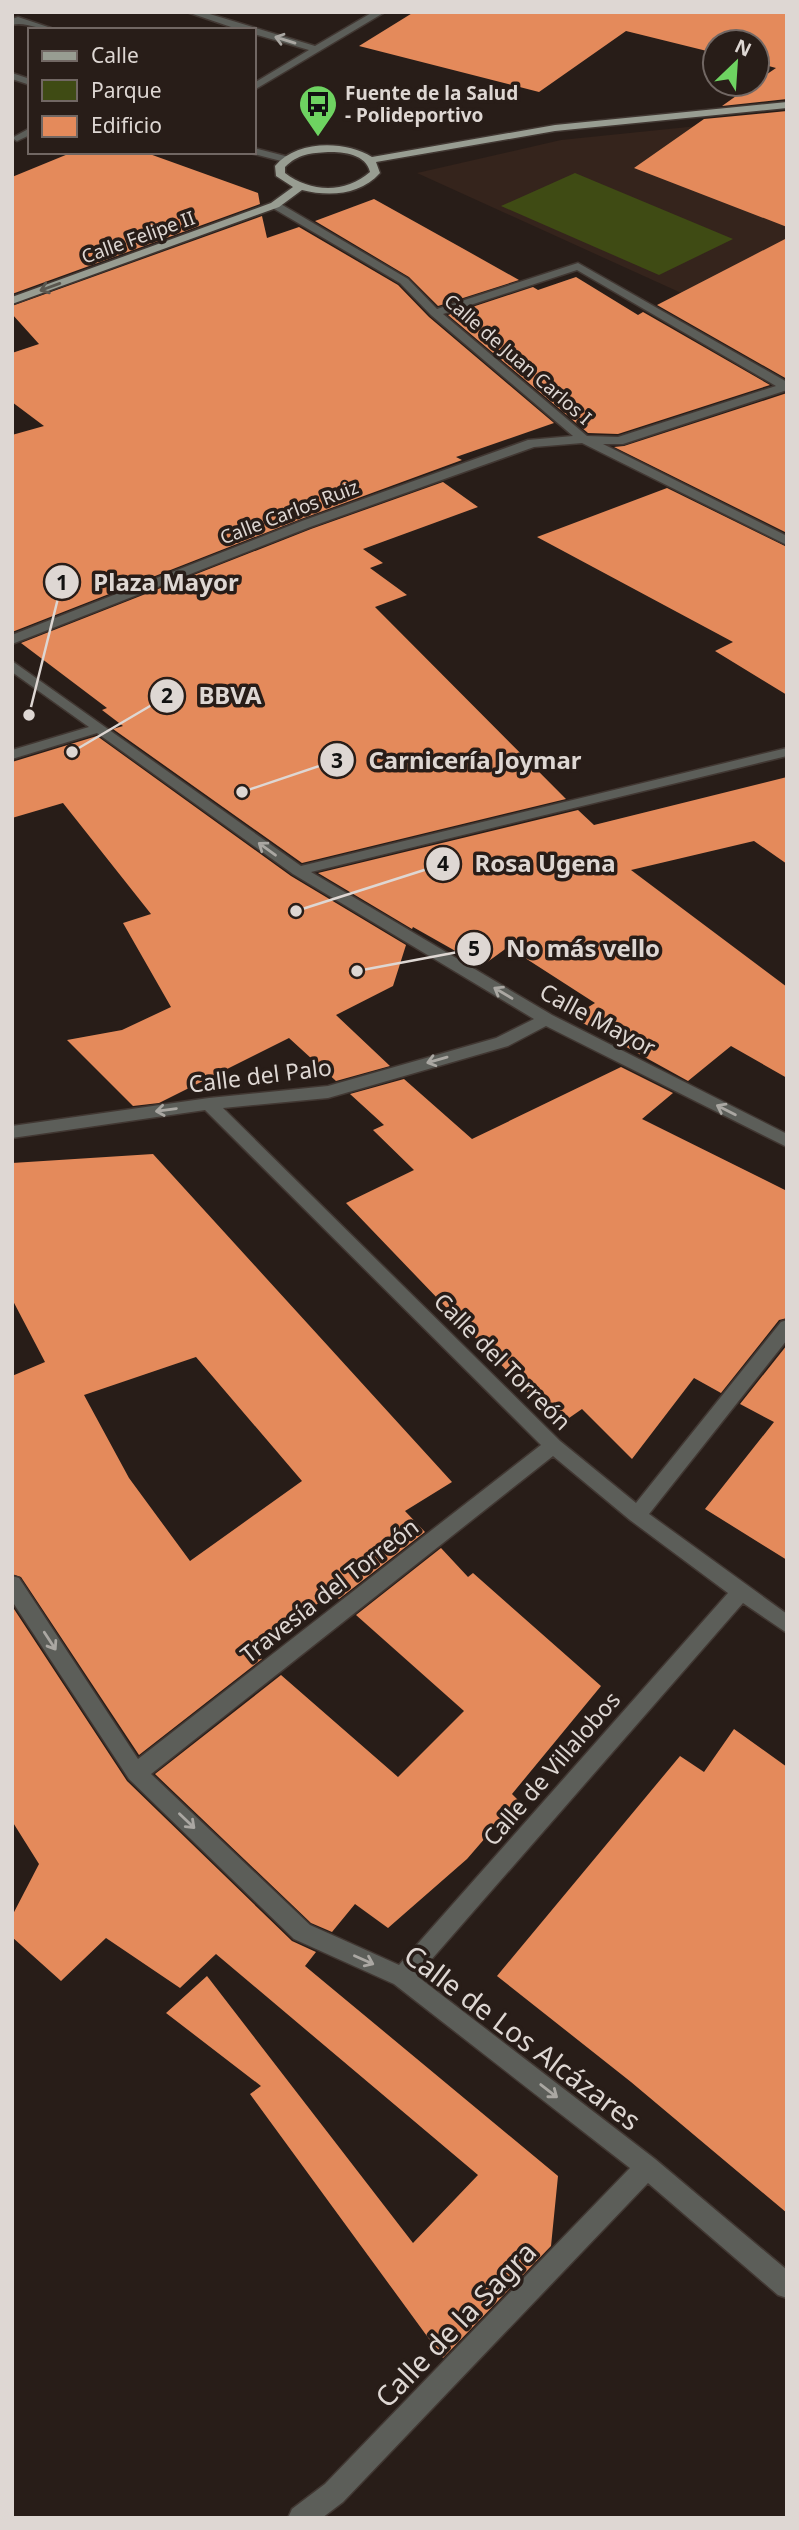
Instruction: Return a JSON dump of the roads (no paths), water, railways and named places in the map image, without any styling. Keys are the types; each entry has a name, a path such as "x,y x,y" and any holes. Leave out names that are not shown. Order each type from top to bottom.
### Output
{"main road":[{"path":"370,160 555,128 787,105"},
{"path":"307,150 350,151 370,160 375,166 374,173 359,185 330,190 300,187 280,174 280,166 285,159 307,150"},
{"name":"Calle Felipe II","path":"12,301 275,205 300,187"}],"street":[{"path":"192,12 245,28"},
{"path":"256,86 380,12"},
{"path":"12,22 18,20 42,28"},
{"path":"256,31 317,50"},
{"path":"16,138 28,132"},
{"path":"256,152 285,159"},
{"name":"Calle de Juan Carlos I","path":"275,205 404,281 435,313 584,439 787,541"},
{"path":"435,313 578,266 786,387"},
{"name":"Calle Carlos Ruiz","path":"12,640 306,524 532,443 584,439 620,441 786,387"},
{"name":"Calle Mayor","path":"12,666 298,871 546,1019 787,1141"},
{"path":"12,755 99,728"},
{"path":"298,871 787,752"},
{"name":"Calle del Palo","path":"12,1132 209,1104 328,1092 502,1042 546,1019"},
{"name":"Calle del Torreón","path":"209,1104 553,1446 638,1515 740,1593 787,1625"},
{"path":"638,1515 787,1328"},
{"name":"Travesía del Torreón","path":"136,1773 553,1446"},
{"name":"Calle de Los Alcázares","path":"12,1584 136,1773 302,1932 402,1977 647,2166 787,2286"},
{"name":"Calle de Villalobos","path":"402,1977 740,1593"},
{"name":"Calle de la Sagra","path":"301,2518 334,2493 647,2166"}],"place":[{"name":"Fuente de la Salud - Polideportivo","path":"318,138"},
{"name":"Plaza Mayor","path":"29,715"},
{"name":"BBVA","path":"72,752"},
{"name":"Carnicería Joymar","path":"242,792"},
{"name":"Rosa Ugena","path":"296,911"},
{"name":"No más vello","path":"357,971"}]}
